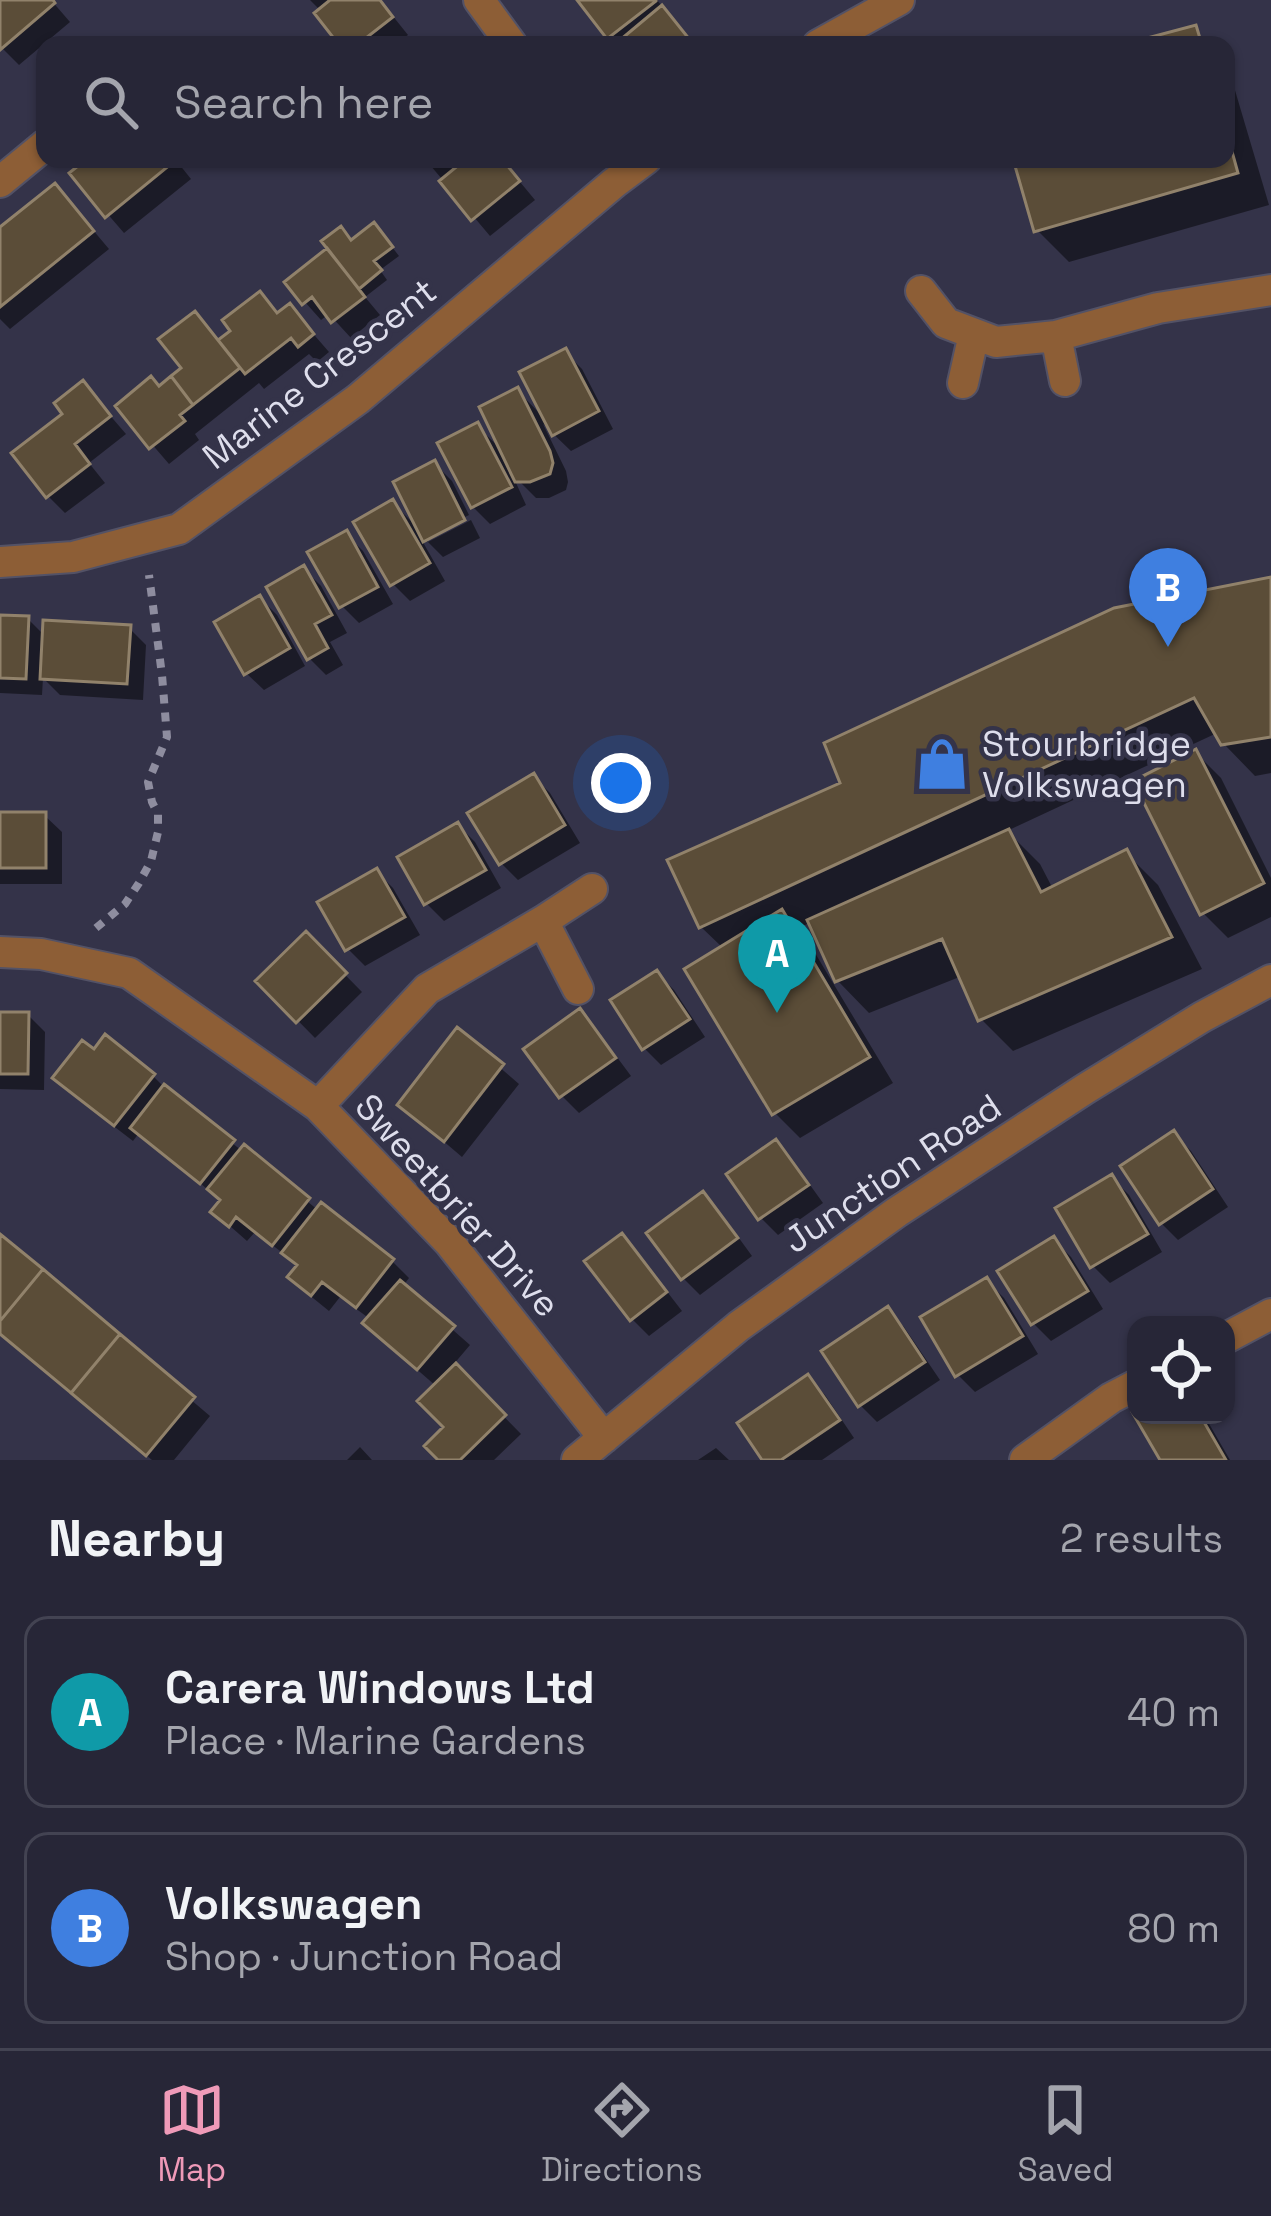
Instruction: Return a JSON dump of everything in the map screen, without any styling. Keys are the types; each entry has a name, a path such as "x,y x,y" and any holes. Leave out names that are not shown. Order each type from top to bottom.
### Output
{"street":[{"path":"479,0 505,36"},
{"path":"834,36 899,0"},
{"path":"6,166 36,151"},
{"name":"Marine Crescent","path":"0,562 73,557 179,529 358,399 605,171"},
{"path":"921,291 946,322 997,342 1056,336 1158,308 1271,290"},
{"path":"963,383 974,334"},
{"path":"1056,336 1065,381"},
{"path":"318,1106 427,988 592,889"},
{"path":"543,921 578,989"},
{"path":"0,952 54,957"},
{"name":"Sweetbrier Drive","path":"54,957 129,973 318,1106 449,1242 604,1438"},
{"name":"Junction Road","path":"577,1460 739,1326 898,1212 1105,1077 1271,980"},
{"path":"1235,1333 1271,1314"},
{"path":"1025,1460 1127,1390"}],"path":[{"path":"54,957 125,904 151,861 158,832 148,782 167,737 145,538"}],"building":[{"path":"0,0 53,0 55,3 0,50"},
{"path":"330,0 380,0 393,17 369,36 332,36 314,13"},
{"path":"577,0 656,0 611,36 605,36"},
{"path":"662,5 687,36 625,36"},
{"path":"1196,25 1199,36 1155,36"},
{"path":"1235,162 1238,173 1034,232 1016,168 1235,168"},
{"path":"75,168 166,168 105,218 69,173"},
{"path":"455,168 509,168 520,181 471,221 439,181"},
{"path":"55,183 94,231 0,307 0,227"},
{"path":"374,222 393,247 374,261 382,270 359,289 321,241 341,226 351,240"},
{"path":"327,248 365,297 331,323 312,297 302,305 284,282"},
{"path":"260,291 277,313 290,303 314,334 298,347 291,338 245,374 218,340 230,331 222,320"},
{"path":"195,311 240,368 193,405 171,376 181,368 158,339"},
{"path":"566,348 599,411 552,436 519,372"},
{"path":"151,376 159,386 171,376 193,405 180,415 185,421 149,449 115,406"},
{"path":"83,380 111,416 75,444 90,464 46,498 11,453 62,414 54,403"},
{"path":"518,387 553,463 550,474 530,482 515,482 479,407"},
{"path":"478,422 512,487 471,508 437,443"},
{"path":"435,460 465,520 423,542 393,482"},
{"path":"393,499 430,563 390,586 353,522"},
{"path":"347,530 378,587 339,608 307,552"},
{"path":"304,565 332,615 315,624 328,648 307,660 266,587"},
{"name":"Stourbridge Volkswagen","path":"1271,577 1271,737 1221,745 1194,698 699,928 667,860 840,783 824,743 1114,608"},
{"path":"260,595 290,648 244,675 214,622"},
{"path":"0,615 29,616 26,679 0,678"},
{"path":"43,620 131,625 127,684 40,679"},
{"path":"1196,749 1264,883 1200,915 1133,781"},
{"path":"534,773 565,825 499,865 467,813"},
{"path":"0,812 46,812 46,868 0,868"},
{"path":"458,822 486,870 424,905 397,857"},
{"path":"1009,829 1041,892 1127,849 1172,937 978,1021 942,939 835,982 807,920"},
{"path":"377,868 405,917 345,951 317,902"},
{"path":"782,909 870,1057 772,1115 684,969"},
{"path":"306,931 347,973 296,1023 255,981"},
{"path":"657,970 690,1019 642,1050 610,1000"},
{"path":"580,1008 616,1058 559,1098 523,1049"},
{"path":"0,1012 29,1012 28,1074 0,1074"},
{"path":"457,1027 504,1064 444,1142 397,1105"},
{"path":"105,1034 155,1074 114,1126 52,1078 82,1040 94,1049"},
{"path":"164,1084 235,1140 200,1184 130,1128"},
{"path":"1174,1130 1213,1189 1159,1225 1120,1166"},
{"path":"776,1139 809,1185 758,1220 726,1174"},
{"path":"244,1144 310,1198 272,1246 236,1217 229,1227 210,1212 220,1200 207,1189"},
{"path":"1112,1174 1148,1234 1090,1268 1055,1208"},
{"path":"703,1191 738,1238 681,1280 646,1233"},
{"path":"321,1202 394,1259 356,1308 322,1282 311,1296 287,1277 297,1265 281,1253"},
{"path":"622,1233 667,1292 630,1321 584,1261"},
{"path":"0,1234 43,1269 0,1321"},
{"path":"1054,1236 1088,1291 1031,1325 997,1271"},
{"path":"43,1269 120,1334 71,1393 0,1334 0,1321"},
{"path":"987,1277 1023,1336 955,1377 920,1317"},
{"path":"400,1280 455,1326 417,1370 362,1323"},
{"path":"888,1306 925,1362 858,1407 821,1351"},
{"path":"120,1334 195,1397 146,1456 71,1393"},
{"path":"456,1363 506,1415 460,1460 438,1460 424,1446 443,1427 417,1401"},
{"path":"808,1374 840,1420 781,1460 762,1460 737,1423"},
{"path":"1139,1424 1205,1424 1226,1460 1160,1460"}],"place":[{"name":"Volkswagen","path":"1168,647"},
{"name":"Stourbridge Volkswagen","path":"942,764"},
{"name":"Carera Windows Ltd","path":"777,1013"}]}
